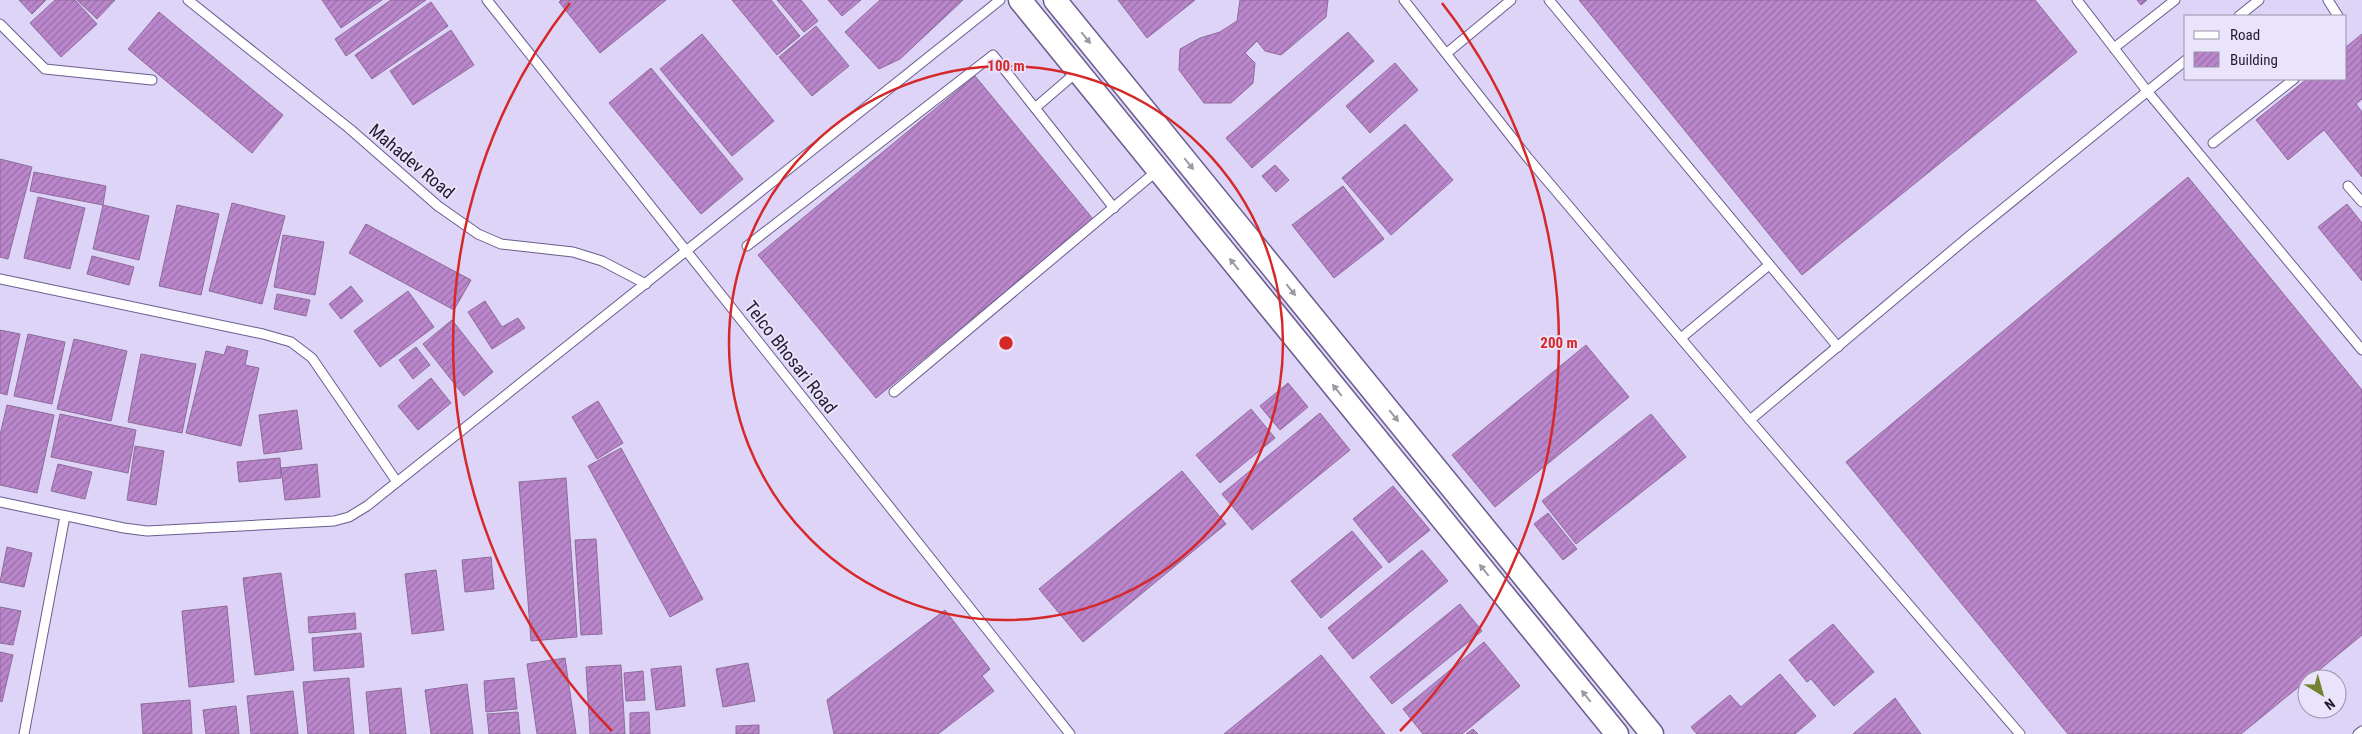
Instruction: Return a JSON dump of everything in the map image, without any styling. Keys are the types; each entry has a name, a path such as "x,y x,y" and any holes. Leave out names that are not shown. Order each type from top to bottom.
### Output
{"street":[{"path":"1020,0 1617,734"},
{"path":"1056,0 1652,734"}],"lane":[{"name":"Mahadev Road","path":"188,0 350,129 438,206 478,234 501,244 580,254 602,261 646,284"},
{"name":"Telco Bhosari Road","path":"487,0 1070,734"},
{"path":"0,502 147,531 334,521 349,517 367,506 1000,0"},
{"path":"1404,0 1528,158 2020,734"},
{"path":"1447,53 1511,0"},
{"path":"1549,0 1838,347"},
{"path":"2077,0 2147,91 2362,350"},
{"path":"2114,48 2175,0"},
{"path":"2240,15 2259,0"},
{"path":"2328,0 2337,15"},
{"path":"0,24 46,69 152,80"},
{"path":"747,246 992,55 1114,208"},
{"path":"1750,420 2184,62"},
{"path":"1035,108 1078,71"},
{"path":"2213,143 2293,80"},
{"path":"894,392 1158,170"},
{"path":"2348,186 2362,202"},
{"path":"1681,338 1769,265"},
{"path":"0,279 263,334 291,342 312,358 397,482"},
{"path":"24,734 64,516"},
{"path":"2358,734 2362,731"}],"building":[{"path":"19,0 46,0 32,14"},
{"path":"55,0 75,0 97,24 61,57 30,23"},
{"path":"77,0 115,0 97,19"},
{"path":"322,0 382,0 341,28"},
{"path":"391,0 426,0 346,56 335,39"},
{"path":"561,0 666,0 600,53 559,2"},
{"path":"732,0 771,0 800,36 777,55"},
{"path":"777,0 801,0 818,21 804,32"},
{"path":"828,0 861,0 842,16"},
{"path":"880,0 963,0 900,59 879,69 845,32"},
{"path":"1118,0 1195,0 1147,38"},
{"path":"1240,0 1328,0 1326,17 1281,55 1265,51 1257,41 1245,53 1255,63 1253,83 1231,103 1204,103 1179,70 1180,49 1200,38 1220,32 1237,21"},
{"path":"1579,0 2035,0 2077,52 1802,275"},
{"path":"2137,0 2147,0 2141,5"},
{"path":"431,2 448,26 372,79 355,55"},
{"path":"159,12 283,115 252,153 128,49"},
{"path":"816,26 849,66 812,96 779,57"},
{"path":"451,30 474,65 413,105 390,71"},
{"path":"1348,32 1374,61 1252,168 1226,138"},
{"path":"702,34 774,121 732,156 660,69"},
{"path":"2362,34 2362,99 2356,104 2362,112 2362,177 2324,130 2288,160 2256,120 2306,80 2347,80 2347,46"},
{"path":"1395,63 1418,90 1370,133 1346,106"},
{"path":"651,68 743,179 701,214 609,103"},
{"path":"975,76 1093,219 876,398 758,255"},
{"path":"1405,124 1453,180 1391,235 1342,178"},
{"path":"0,159 32,167 8,259 0,257"},
{"path":"1275,165 1289,180 1276,192 1262,176"},
{"path":"34,172 106,186 103,205 30,191"},
{"path":"2188,177 2362,390 2362,635 2320,669 2297,669 2297,688 2241,734 2068,734 1846,462"},
{"path":"1343,186 1384,239 1334,278 1292,225"},
{"path":"38,197 85,208 70,269 24,258"},
{"path":"232,203 285,216 262,304 209,291"},
{"path":"2347,204 2362,223 2362,281 2318,227"},
{"path":"103,205 149,216 139,260 93,249"},
{"path":"177,205 219,214 201,295 159,286"},
{"path":"366,224 471,280 454,310 349,253"},
{"path":"283,235 324,242 315,295 274,287"},
{"path":"92,256 134,267 129,285 87,274"},
{"path":"351,286 363,301 341,319 329,304"},
{"path":"408,291 434,327 380,367 354,331"},
{"path":"277,294 310,300 306,316 274,309"},
{"path":"485,301 502,327 518,318 525,328 492,349 468,312"},
{"path":"452,320 493,372 464,396 423,344"},
{"path":"0,330 20,334 7,395 0,393"},
{"path":"28,334 65,342 52,404 14,396"},
{"path":"74,339 127,351 111,421 57,409"},
{"path":"1586,345 1629,397 1495,507 1452,455"},
{"path":"227,346 248,351 245,365 259,368 241,446 186,433 206,351 224,355"},
{"path":"416,347 430,365 413,379 399,360"},
{"path":"141,354 196,364 182,433 128,422"},
{"path":"431,378 451,403 418,430 398,406"},
{"path":"1288,383 1308,407 1280,430 1260,406"},
{"path":"598,401 623,443 597,459 572,417"},
{"path":"7,405 54,415 37,493 0,485 0,435"},
{"path":"1251,409 1275,438 1220,483 1196,455"},
{"path":"297,410 302,449 264,454 259,415"},
{"path":"1320,413 1350,450 1252,530 1222,494"},
{"path":"60,414 136,430 128,473 51,457"},
{"path":"1651,414 1686,457 1576,544 1542,501"},
{"path":"135,446 164,451 156,505 127,500"},
{"path":"621,448 703,599 670,617 588,466"},
{"path":"280,458 281,478 239,482 237,462"},
{"path":"58,464 92,472 85,499 51,491"},
{"path":"317,464 320,497 285,500 281,468"},
{"path":"1182,471 1226,524 1083,642 1039,589"},
{"path":"566,478 577,637 531,641 519,482"},
{"path":"1393,486 1430,530 1389,563 1353,519"},
{"path":"1548,513 1577,549 1563,560 1534,524"},
{"path":"1352,531 1382,567 1321,618 1291,581"},
{"path":"596,539 602,634 581,635 575,540"},
{"path":"7,547 32,553 24,587 0,582"},
{"path":"1422,550 1448,581 1353,659 1328,628"},
{"path":"491,557 494,589 465,592 462,560"},
{"path":"436,570 444,630 412,634 405,574"},
{"path":"281,573 294,670 255,675 243,578"},
{"path":"1460,604 1482,631 1392,704 1370,677"},
{"path":"227,606 234,682 189,687 182,611"},
{"path":"0,607 21,611 13,645 0,643"},
{"path":"945,610 990,669 982,676 994,691 938,734 834,734 827,700"},
{"path":"355,613 356,629 309,633 308,617"},
{"path":"1833,624 1874,672 1834,706 1811,679 1807,682 1789,660"},
{"path":"361,633 364,667 314,671 312,638"},
{"path":"1484,642 1520,686 1462,734 1423,734 1403,709"},
{"path":"0,652 13,655 2,702 0,701"},
{"path":"1321,655 1385,734 1224,734"},
{"path":"565,658 576,734 537,734 527,664"},
{"path":"748,663 755,701 723,707 716,669"},
{"path":"621,665 625,734 590,734 586,667"},
{"path":"681,666 685,706 656,710 651,669"},
{"path":"643,671 645,700 626,701 624,673"},
{"path":"1780,674 1816,716 1795,734 1697,734 1691,727 1730,695 1741,707"},
{"path":"349,678 354,734 308,734 303,682"},
{"path":"514,678 517,709 486,712 484,681"},
{"path":"467,684 473,734 431,734 425,690"},
{"path":"401,688 406,734 370,734 366,692"},
{"path":"293,691 298,734 251,734 247,696"},
{"path":"1895,698 1921,734 1853,734"},
{"path":"190,700 192,734 143,734 141,704"},
{"path":"236,706 239,734 206,734 203,710"},
{"path":"518,712 520,734 489,734 487,714"},
{"path":"649,712 650,734 630,734 630,713"},
{"path":"759,725 759,734 736,734 736,726"},
{"path":"1473,729 1478,734 1466,734"}]}
